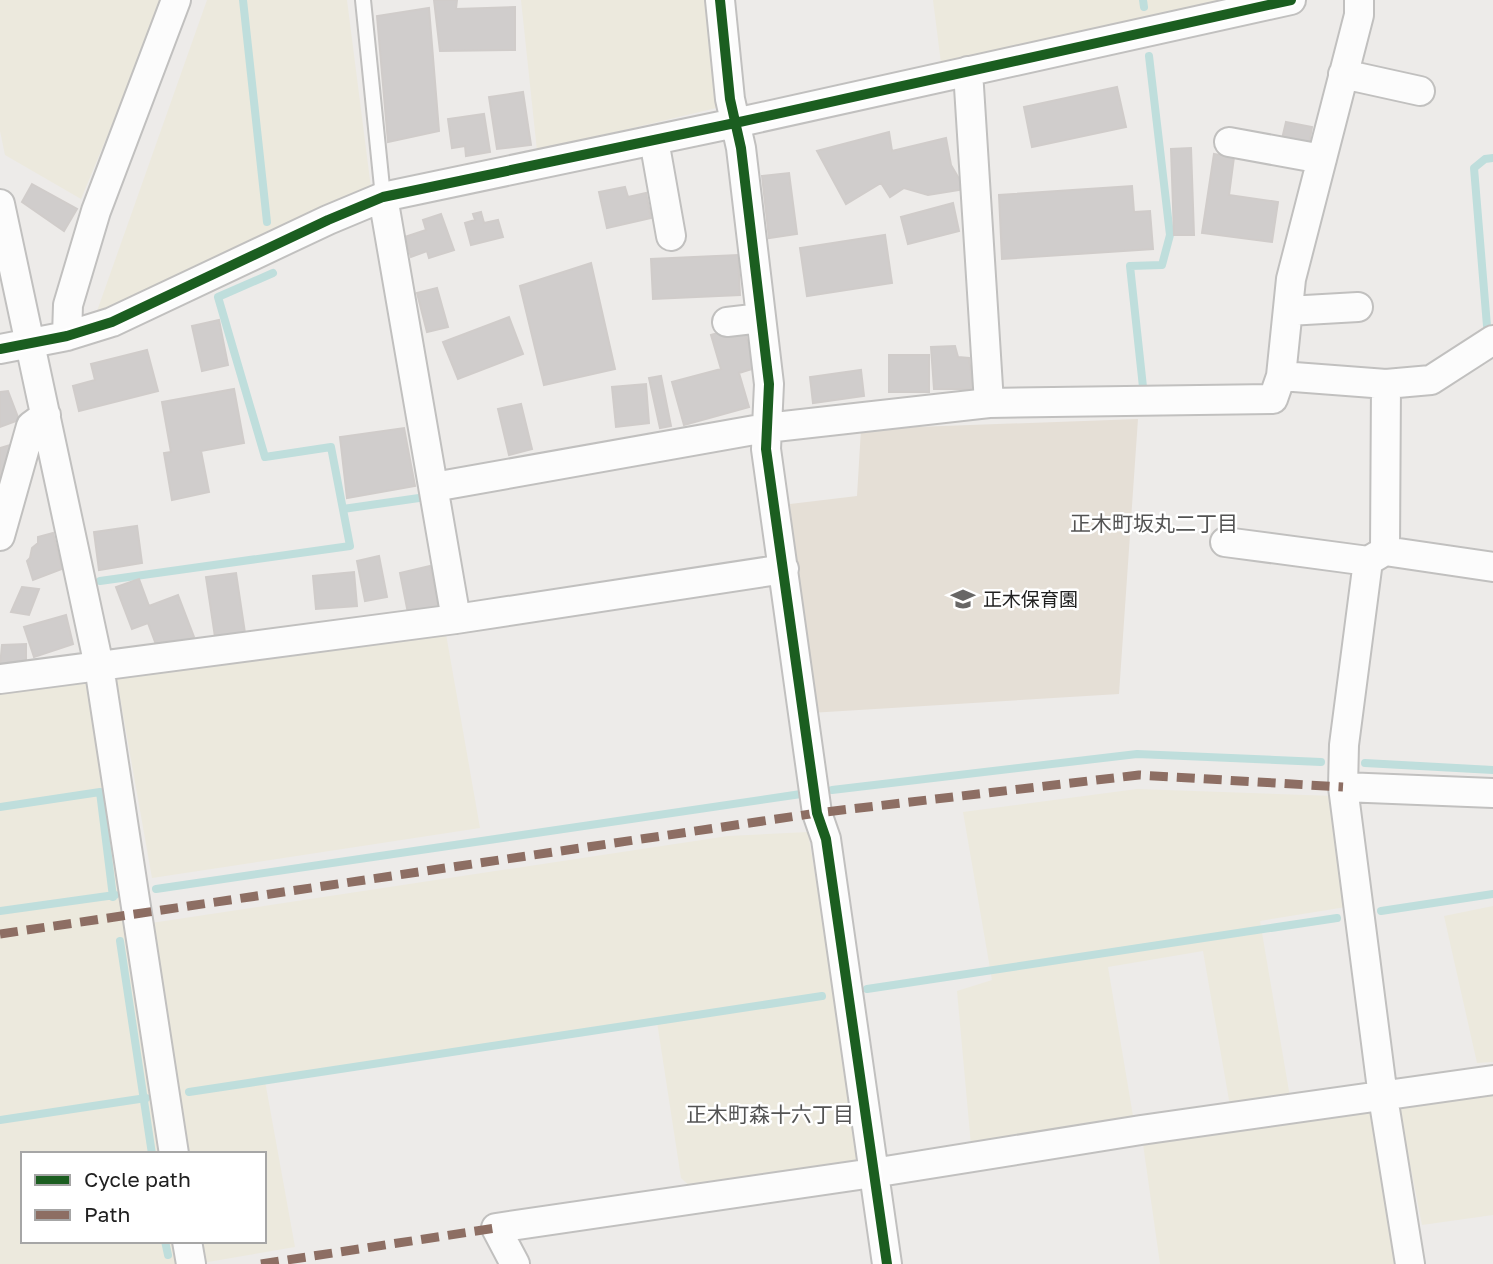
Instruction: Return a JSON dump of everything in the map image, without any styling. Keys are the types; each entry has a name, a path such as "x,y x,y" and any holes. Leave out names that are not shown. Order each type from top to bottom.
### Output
{"street":[{"path":"67,336 68,305 96,211 177,0"},
{"path":"720,0 730,99 741,148 769,384 766,449 817,813 826,839 887,1264"},
{"path":"0,349 67,336 111,322 383,197 654,141 1292,0"},
{"path":"434,486 766,428 989,403 1273,399 1281,376 1291,279 1359,15 1359,0"},
{"path":"968,71 989,403"},
{"path":"1343,74 1420,91"},
{"path":"654,141 671,236"},
{"path":"1229,142 1322,159"},
{"path":"383,197 456,619"},
{"path":"0,204 99,666 174,1152"},
{"path":"1288,311 1358,307"},
{"path":"727,322 761,318"},
{"path":"1281,376 1386,384 1431,380 1493,340"},
{"path":"1386,384 1376,556 1344,746 1343,787 1383,1097 1409,1264"},
{"path":"0,536 31,426 46,415"},
{"path":"1224,542 1493,566"},
{"path":"0,679 456,619 784,569"},
{"path":"1343,787 1493,793"},
{"path":"516,1264 496,1227 873,1174 1141,1130 1493,1080"},
{"path":"187,1243 191,1264"}],"lane":[{"path":"363,0 383,197"}],"shaded area":[{"path":"0,0 164,0 81,199 5,155 0,131"},
{"path":"207,0 347,0 371,188 96,314"},
{"path":"521,0 705,0 716,108 537,151"},
{"path":"933,0 1228,0 941,63"},
{"name":"正木保育園","path":"1138,419 1119,694 810,713 790,504 857,496 861,429"},
{"path":"446,634 480,828 152,878 116,675"},
{"path":"86,676 93,687 165,1152 21,1152 21,1243 178,1243 181,1261 176,1264 0,1264 0,687"},
{"path":"1137,789 1334,796 1346,907 1260,921 1290,1097 1230,1106 1203,951 1108,967 1133,1116 971,1145 957,991 992,980 963,812"},
{"path":"808,832 862,1158 851,1168 695,1191 681,1178 657,1022 265,1081 295,1247 202,1263 199,1243 266,1243 266,1152 186,1152 151,923 728,836"},
{"path":"1493,906 1493,1062 1477,1063 1444,916"},
{"path":"1493,1094 1493,1215 1422,1225 1399,1109"},
{"path":"1373,1108 1399,1264 1160,1264 1143,1144"}],"building":[{"path":"434,0 457,0 456,9 515,7 515,50 440,51"},
{"path":"429,8 439,131 388,142 377,16"},
{"path":"1117,87 1126,127 1032,147 1024,107"},
{"path":"523,92 531,145 497,149 489,97"},
{"path":"484,114 490,152 466,156 465,146 452,148 448,119"},
{"path":"1286,122 1312,127 1309,144 1282,139"},
{"path":"889,132 892,151 946,138 951,165 965,189 928,195 904,188 890,197 881,183 846,204 817,151"},
{"path":"1191,148 1194,235 1174,235 1171,149"},
{"path":"1214,154 1234,157 1229,195 1278,202 1272,242 1202,233"},
{"path":"789,173 797,234 769,238 762,176"},
{"path":"32,184 77,209 64,231 22,202"},
{"path":"1132,186 1134,212 1150,211 1153,249 1002,259 999,195"},
{"path":"625,187 628,197 646,193 651,218 607,228 599,192"},
{"path":"953,203 959,231 908,244 901,217"},
{"path":"481,212 484,223 498,220 503,237 471,245 465,223 475,220 473,214"},
{"path":"441,214 454,250 429,258 427,251 411,257 405,237 426,230 423,220"},
{"path":"885,235 892,283 807,296 800,248"},
{"path":"738,255 740,295 653,299 651,259"},
{"path":"591,263 615,369 544,385 520,286"},
{"path":"437,288 448,327 427,332 417,293"},
{"path":"509,317 523,354 458,379 443,342"},
{"path":"219,320 228,365 202,371 192,326"},
{"path":"743,326 755,368 739,373 749,407 684,425 672,382 721,369 711,335"},
{"path":"955,346 958,357 969,358 973,389 934,389 931,347"},
{"path":"147,350 158,391 79,411 73,386 95,380 91,364"},
{"path":"889,355 929,355 929,392 889,392"},
{"path":"861,370 864,396 813,403 810,377"},
{"path":"661,376 671,426 660,428 649,378"},
{"path":"646,384 649,423 616,427 612,387"},
{"path":"234,389 244,443 201,451 209,492 172,500 164,453 171,452 162,402"},
{"path":"8,391 19,420 0,427 0,392"},
{"path":"521,404 532,449 509,455 498,409"},
{"path":"404,428 415,486 347,498 340,437"},
{"path":"17,443 8,474 0,477 0,448"},
{"path":"137,526 142,563 99,570 94,532"},
{"path":"53,533 62,569 33,580 27,561 32,548 38,543 38,537"},
{"path":"379,556 387,597 365,601 357,561"},
{"path":"430,566 439,607 408,613 400,573"},
{"path":"354,572 357,606 316,609 313,576"},
{"path":"236,573 245,633 215,637 206,577"},
{"path":"139,579 149,606 178,595 194,637 158,650 148,623 132,629 116,587"},
{"path":"22,587 39,589 29,615 11,612"},
{"path":"66,615 73,644 34,657 24,627"},
{"path":"26,644 26,663 0,666 2,645"}],"waterway":[{"path":"243,0 267,222"},
{"path":"1143,0 1144,7"},
{"path":"1143,387 1130,266 1162,265 1170,235 1149,56"},
{"path":"1487,326 1474,168 1485,159 1493,158"},
{"path":"100,581 350,546 331,447 265,457 218,297 273,273"},
{"path":"343,509 419,498"},
{"path":"832,790 1137,754 1321,762"},
{"path":"1365,763 1493,770"},
{"path":"0,807 100,792 113,897"},
{"path":"156,889 801,794"},
{"path":"1381,911 1493,894"},
{"path":"0,911 115,895"},
{"path":"867,989 1337,918"},
{"path":"120,941 152,1152"},
{"path":"189,1092 822,996"},
{"path":"0,1120 146,1098"},
{"path":"165,1243 168,1255"}],"marked path":[{"path":"0,934 817,813 1139,775 1343,787"},
{"path":"261,1264 496,1228"}],"cycle path":[{"path":"720,0 730,99 741,148 769,384 766,449 817,813 826,839 887,1264"},
{"path":"0,349 67,336 112,322 328,220 383,197 735,123 1291,0"}],"place":[{"name":"正木保育園","path":"963,599"}],"district":[{"name":"正木町坂丸二丁目","path":"1154,524"},
{"name":"正木町森十六丁目","path":"770,1115"}]}
